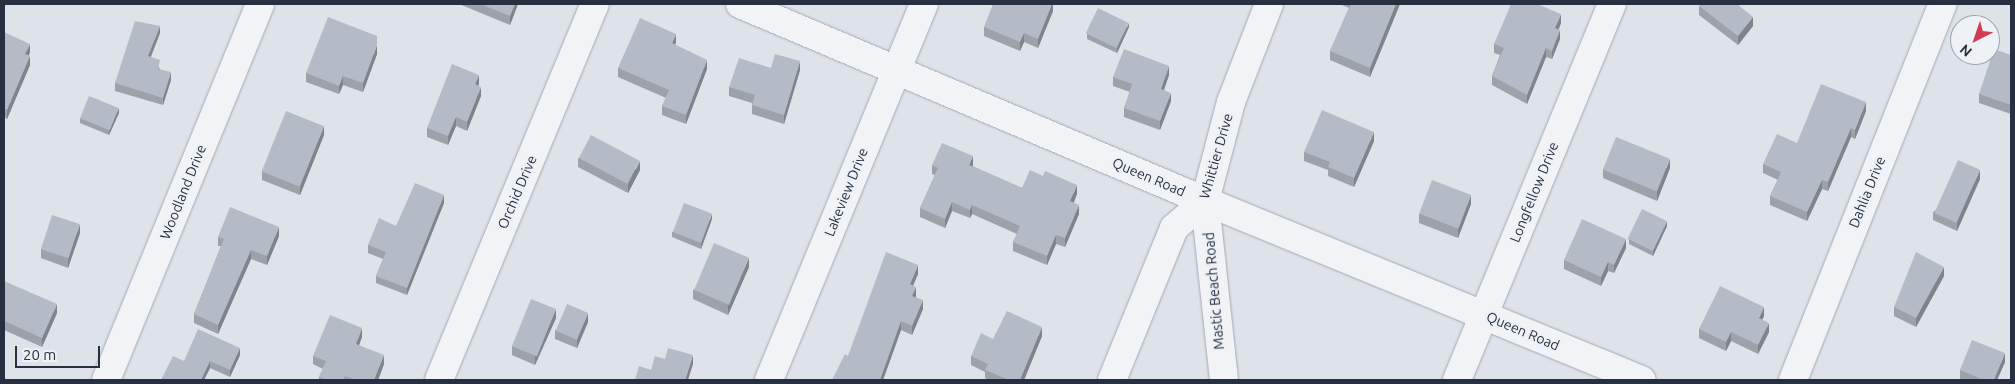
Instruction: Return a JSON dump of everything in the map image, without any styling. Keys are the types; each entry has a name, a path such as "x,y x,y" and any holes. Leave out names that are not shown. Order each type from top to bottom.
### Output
{"street":[{"name":"Woodland Drive","path":"106,380 260,4"},
{"name":"Orchid Drive","path":"439,380 595,4"},
{"name":"Queen Road","path":"740,4 1205,201 1642,380"},
{"name":"Lakeview Drive","path":"768,380 924,4"},
{"name":"Whittier Drive","path":"1112,380 1174,228 1205,201 1231,102 1269,4"},
{"name":"Longfellow Drive","path":"1457,380 1612,4"},
{"name":"Dahlia Drive","path":"1792,380 1943,4"},
{"name":"Mastic Beach Road","path":"1205,201 1224,380"}],"building":[{"path":"480,4 515,4 510,16"},
{"path":"993,4 1052,4 1038,39 1024,33 1020,42 984,27"},
{"path":"1351,4 1396,4 1370,68 1330,51"},
{"path":"1511,4 1537,4 1561,14 1555,28 1560,30 1552,51 1546,48 1527,95 1492,76 1504,48 1494,44"},
{"path":"1700,4 1737,4 1753,17 1738,36 1699,6"},
{"path":"1098,8 1129,23 1116,48 1086,33"},
{"path":"328,17 377,36 377,45 363,83 343,76 339,86 306,73"},
{"path":"640,18 676,34 672,43 707,60 686,115 662,106 669,90 618,68"},
{"path":"135,21 160,26 148,56 160,60 158,69 171,72 163,98 115,83"},
{"path":"4,32 30,44 25,54 30,56 7,110 4,108"},
{"path":"1124,49 1169,66 1161,89 1171,93 1160,121 1124,108 1132,84 1113,77"},
{"path":"2000,51 2011,55 2011,105 1979,94 1989,65 2000,65"},
{"path":"775,54 800,61 784,115 752,105 755,95 729,87 739,58 771,68"},
{"path":"452,64 479,75 475,84 481,87 467,122 456,117 448,136 427,128"},
{"path":"1821,84 1866,102 1855,130 1851,128 1828,182 1822,180 1807,212 1770,196 1781,172 1763,164 1777,134 1797,143"},
{"path":"89,96 119,108 110,130 80,118"},
{"path":"1322,110 1374,132 1354,178 1328,167 1330,162 1304,152"},
{"path":"286,111 324,126 300,187 262,171"},
{"path":"591,135 640,161 627,184 579,158"},
{"path":"1616,137 1670,159 1657,191 1603,169"},
{"path":"942,143 973,156 969,165 1022,188 1030,170 1043,176 1045,171 1077,185 1070,201 1079,205 1065,238 1056,235 1047,256 1013,242 1020,226 972,205 970,210 952,202 945,219 920,208 938,168 932,165"},
{"path":"1958,160 1980,170 1956,223 1934,213"},
{"path":"1432,180 1471,195 1458,229 1419,214"},
{"path":"415,183 444,195 407,288 376,276 386,252 368,245 379,218 396,226"},
{"path":"684,203 712,214 701,243 673,232"},
{"path":"230,207 279,227 267,256 251,250 218,325 194,314 224,239 218,237"},
{"path":"1642,209 1667,221 1653,251 1628,239"},
{"path":"52,215 80,224 68,258 41,249"},
{"path":"1582,219 1626,239 1614,265 1608,262 1601,277 1564,260"},
{"path":"714,243 749,258 729,305 694,290"},
{"path":"886,252 918,265 910,284 916,287 912,296 923,300 912,326 901,321 880,380 832,380 845,354 848,356"},
{"path":"1916,252 1944,267 1916,318 1894,307"},
{"path":"4,281 57,304 42,338 4,321"},
{"path":"1720,286 1764,307 1759,318 1769,323 1758,345 1731,332 1726,342 1699,329"},
{"path":"531,299 556,309 537,356 512,346"},
{"path":"567,304 588,313 577,340 556,331"},
{"path":"1007,311 1042,327 1020,380 1009,380 985,370 988,364 971,356 981,333 993,339"},
{"path":"330,315 362,328 356,344 384,355 374,380 356,380 345,376 343,380 328,380 319,377 326,361 313,356"},
{"path":"198,329 240,348 230,370 210,361 201,380 167,380 162,378 173,356 184,361"},
{"path":"1972,340 2005,353 1994,380 1984,380 1960,370"},
{"path":"668,348 693,355 685,380 635,380 639,366 651,370 655,356 665,359"}]}
